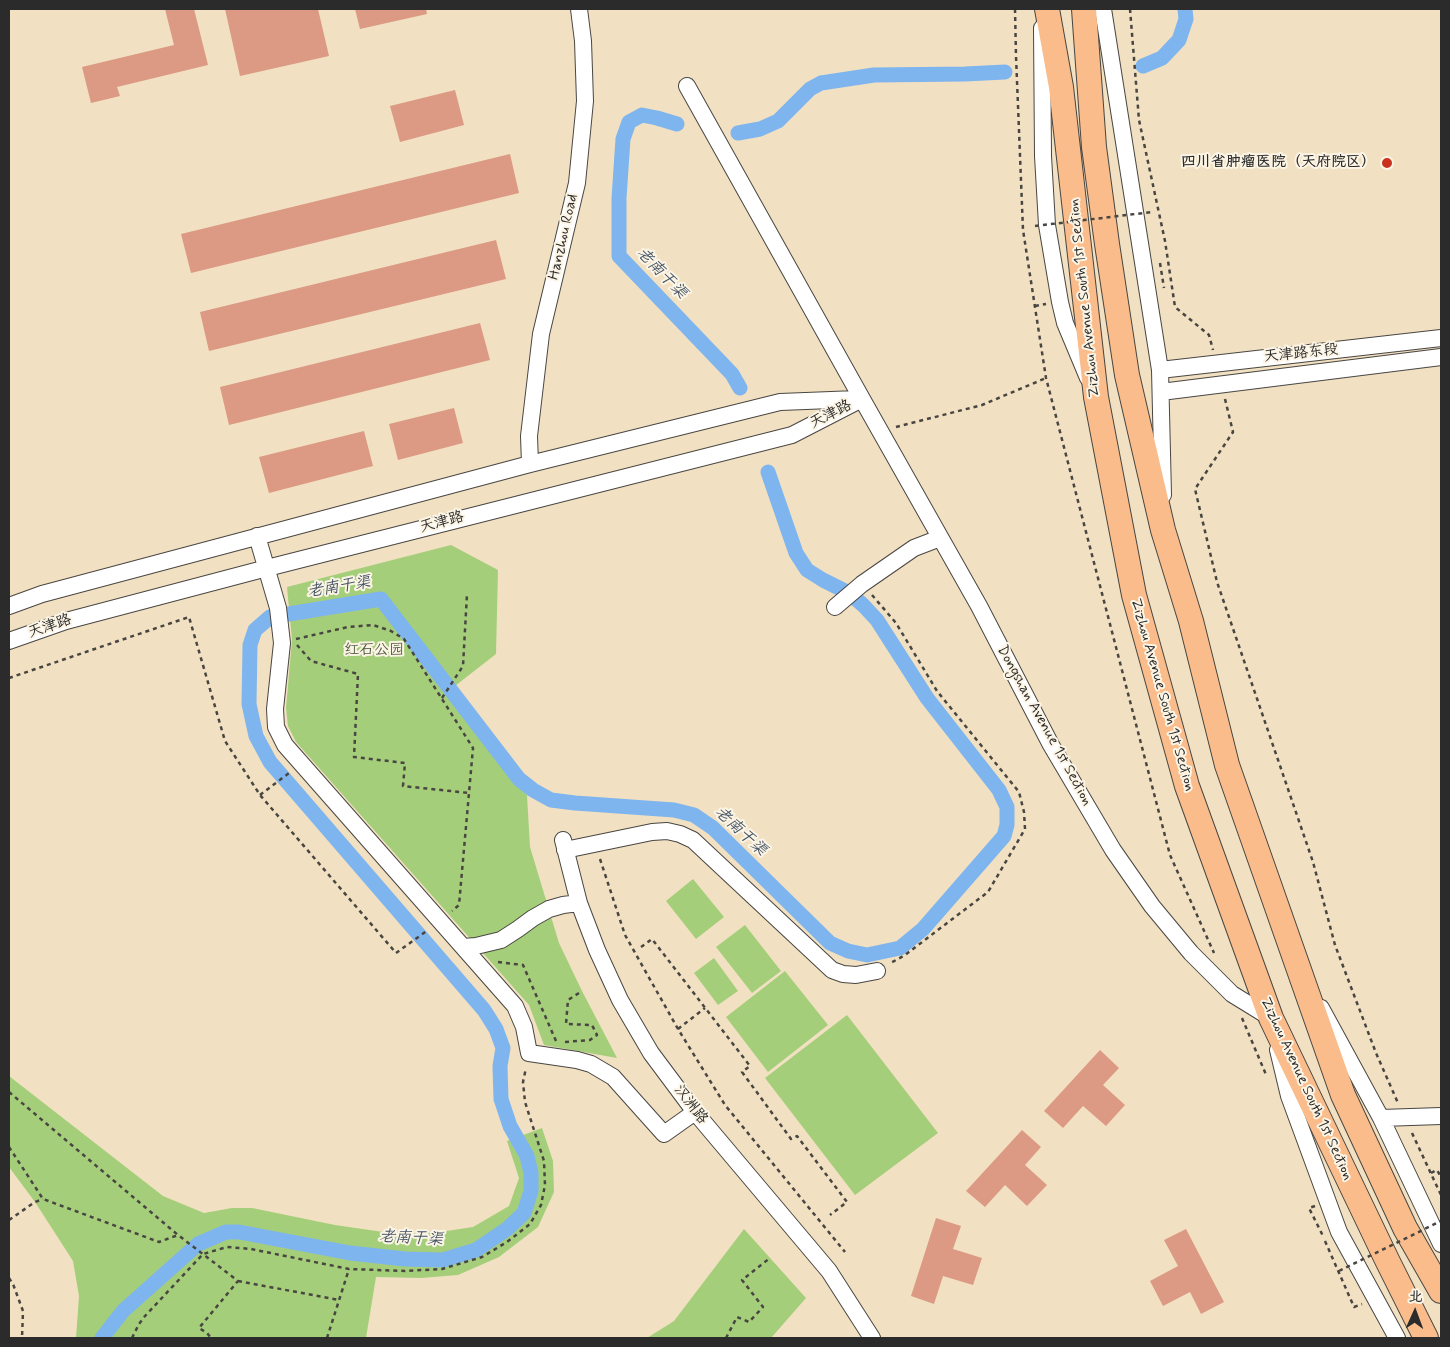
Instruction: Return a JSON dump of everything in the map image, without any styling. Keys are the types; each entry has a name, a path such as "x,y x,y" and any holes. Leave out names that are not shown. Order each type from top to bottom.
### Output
{"highway":[{"name":"Zizhou Avenue South 1st Section","path":"1047,9 1061,87 1096,397 1134,595 1187,786 1271,1018 1426,1338"},
{"name":"Zizhou Avenue South 1st Section","path":"1084,9 1094,147 1128,375 1163,530 1191,621 1227,765 1343,1095 1405,1228 1441,1291"}],"street":[{"name":"Hanzhou Road","path":"530,464 529,436 541,334 577,183 585,101 579,9"},
{"path":"1042,9 1043,146 1047,225 1065,323 1096,397"},
{"path":"1103,9 1160,370 1163,530"},
{"name":"Dongshan Avenue 1st Section","path":"687,86 979,606 1052,746 1113,850 1152,906 1191,953 1232,994 1271,1018"},
{"name":"天津路东段","path":"1160,370 1441,338"},
{"name":"天津路东段","path":"1161,392 1441,357"},
{"name":"天津路","path":"9,606 42,594 257,536 530,464 780,402 862,399"},
{"name":"天津路","path":"9,641 66,621 267,568 792,435 862,399"},
{"path":"257,536 279,615 282,643 274,708 276,727 284,745 514,1006 524,1027 529,1053 577,1060 591,1064 613,1077 664,1134 695,1112"},
{"path":"835,606 862,584 914,548 940,538"},
{"path":"595,843 652,832 667,831 680,834 692,840 832,970 842,974 856,975 877,971"},
{"name":"汉洲路","path":"595,843 564,845 579,903 597,950 620,1000 651,1053 695,1112 829,1271 872,1338"},
{"path":"463,947 501,940 549,909 563,904 579,903"},
{"path":"1298,965 1381,1118 1441,1244"},
{"path":"1271,1018 1289,1096 1339,1232 1397,1338"},
{"path":"1381,1118 1441,1116"}],"path":[{"path":"1130,9 1139,120 1165,241 1176,306 1209,335 1216,364"},
{"path":"1035,226 1152,212"},
{"path":"880,430 982,405 1046,378"},
{"path":"1221,385 1233,432 1195,489 1217,582 1313,862 1335,945 1376,1054 1441,1195"},
{"path":"862,584 896,623 937,691 1018,792 1024,812 1025,829 988,892 905,955 877,971"},
{"path":"442,698 463,666 467,594"},
{"path":"9,678 189,617 226,741 260,795 396,953 440,921"},
{"path":"459,905 473,748 442,698 404,639 392,631 373,625 348,627 292,640 311,661 358,674 354,757 404,763 403,786 469,792"},
{"path":"260,795 301,764"},
{"path":"595,843 626,934 678,1029 725,1105 845,1252"},
{"path":"641,947 652,939 750,1066 742,1072 791,1139 797,1136 847,1202 830,1215"},
{"path":"490,962 523,965 557,1042 590,1040 598,1035 592,1025 566,1024 568,1000 582,991"},
{"path":"678,1029 705,1008"},
{"path":"132,1338 145,1316 204,1254 226,1247 251,1249 349,1268 405,1272 442,1269 482,1257 507,1242 530,1224 541,1205 545,1185 544,1162 525,1102 522,1082 529,1053"},
{"path":"9,1092 178,1234 238,1281 339,1300"},
{"path":"9,1147 43,1199 159,1242 178,1234"},
{"path":"1431,1173 1438,1170 1441,1177"},
{"path":"9,1220 43,1199"},
{"path":"1364,1303 1354,1307 1339,1271 1441,1221"},
{"path":"726,1338 737,1317 749,1322 762,1307 742,1280 770,1258"},
{"path":"327,1338 349,1268"},
{"path":"9,1278 23,1311 22,1338"},
{"path":"211,1338 199,1328 238,1281"}],"green space":[{"name":"红石公园","path":"451,545 498,570 496,654 446,693 527,795 530,847 559,943 617,1058 544,1045 529,1005 296,742 288,726 286,708 292,640 287,587"},
{"path":"693,879 724,917 696,939 666,901"},
{"path":"745,925 781,971 752,993 716,947"},
{"path":"714,958 738,991 718,1005 694,973"},
{"path":"785,971 828,1025 768,1072 726,1017"},
{"path":"847,1015 938,1133 855,1195 765,1078"},
{"path":"9,1076 163,1196 204,1213 232,1208 252,1208 335,1225 397,1234 440,1232 473,1227 509,1206 519,1178 507,1141 542,1128 553,1161 554,1192 538,1227 499,1257 458,1275 421,1278 376,1277 366,1338 76,1338 79,1296 73,1261 35,1202 9,1167"},
{"path":"744,1229 806,1298 771,1338 647,1338 674,1321"}],"building":[{"path":"165,9 194,9 208,65 117,87 120,96 91,103 82,67 174,45"},
{"path":"225,9 318,9 329,56 240,76"},
{"path":"355,9 426,9 427,14 360,29"},
{"path":"455,90 464,125 400,142 390,106"},
{"path":"510,154 519,193 191,273 181,234"},
{"path":"496,240 506,279 209,351 200,312"},
{"path":"480,323 490,360 229,425 220,387"},
{"path":"454,408 463,443 398,460 389,424"},
{"path":"364,431 373,466 269,493 259,457"},
{"path":"1100,1050 1119,1068 1103,1085 1125,1105 1106,1126 1083,1106 1063,1128 1044,1111"},
{"path":"1022,1130 1041,1147 1025,1165 1047,1185 1027,1206 1005,1185 985,1207 966,1191"},
{"path":"936,1218 961,1226 953,1249 982,1258 973,1285 943,1276 934,1304 911,1296"},
{"path":"1186,1229 1224,1302 1201,1314 1190,1292 1163,1306 1150,1281 1178,1266 1164,1240"}],"waterway":[{"name":"老南干渠","path":"1143,66 1162,58 1179,40 1186,19 1185,9"},
{"name":"老南干渠","path":"738,133 760,129 778,121 810,89 821,83 874,75 1005,72"},
{"name":"老南干渠","path":"677,124 642,115 629,122 623,139 619,198 619,256 732,374 740,388"},
{"name":"老南干渠","path":"102,1338 123,1311 198,1244 226,1232 239,1232 350,1253 405,1259 443,1260 476,1250 507,1229 524,1213 531,1191 531,1173 527,1156 510,1126 501,1099 500,1066 503,1048 496,1029 484,1010 270,762 256,736 249,704 250,645 255,630 270,617 381,599 519,779 533,790 551,800 674,810 694,815 713,828 830,943 848,951 867,955 900,948 923,929 1004,836 1007,825 1007,807 999,790 927,698 877,620 849,593 807,570 796,553 768,472"}],"place":[{"name":"四川省肿瘤医院（天府院区）","path":"1387,163"}]}
